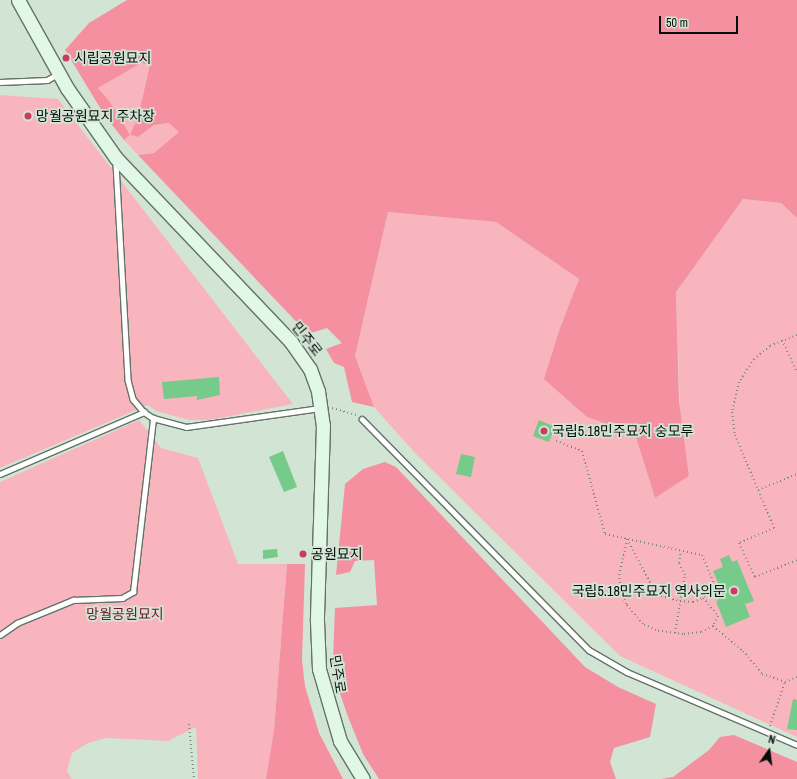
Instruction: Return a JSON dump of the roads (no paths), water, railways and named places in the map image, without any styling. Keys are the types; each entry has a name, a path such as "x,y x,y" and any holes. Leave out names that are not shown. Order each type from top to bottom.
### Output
{"main road":[{"name":"민주로","path":"18,0 59,74 116,158 291,342 310,369 322,408 317,621 319,670 340,741 363,779"}],"lane":[{"path":"0,82 47,80 59,74"},
{"path":"116,158 128,380 132,400 144,412 153,418 186,428 197,428 322,408"},
{"path":"0,474 144,412"},
{"path":"0,635 17,623 73,600 122,598 133,592 153,418"},
{"path":"362,419 590,650 627,672 797,745"}],"place":[{"name":"시립공원묘지","path":"66,58"},
{"name":"망월공원묘지 주차장","path":"28,116"},
{"name":"국립5.18민주묘지 숭모루","path":"544,431"},
{"name":"공원묘지","path":"303,554"},
{"name":"국립5.18민주묘지 역사의문","path":"734,591"}],"park label":[{"name":"망월공원묘지","path":"125,614"}]}
